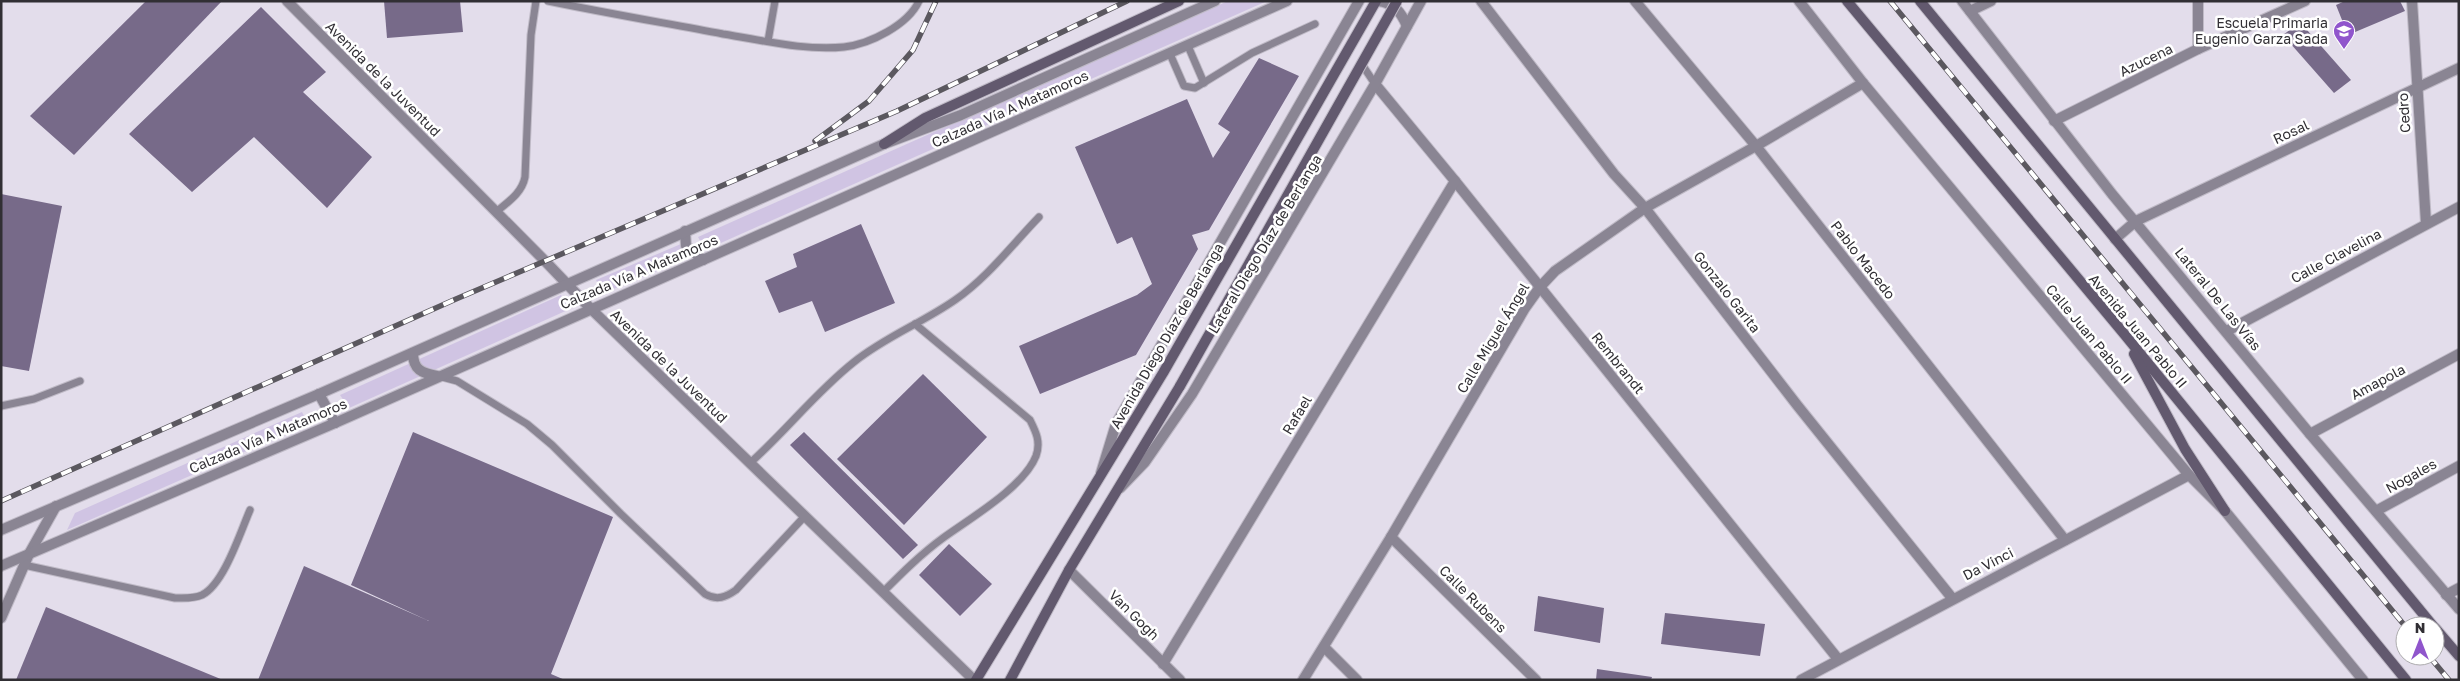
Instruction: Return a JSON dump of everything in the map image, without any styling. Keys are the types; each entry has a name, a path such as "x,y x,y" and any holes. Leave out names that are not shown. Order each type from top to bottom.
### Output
{"main road":[{"path":"884,144 912,125 1179,1"},
{"name":"Avenida Diego Díaz de Berlanga","path":"975,680 1163,373 1377,1"},
{"path":"1010,680 1069,570 1180,386 1398,1"},
{"name":"Avenida Juan Pablo II","path":"1847,1 2124,335 2406,680"},
{"path":"1920,1 2425,616"},
{"path":"2124,335 2185,449 2225,511"},
{"path":"2445,640 2459,656"}],"street":[{"name":"Avenida de la Juventud","path":"287,1 590,308 975,680"},
{"name":"Calzada Vía A Matamoros","path":"1,530 320,394 566,283 884,144 960,115 1215,1"},
{"name":"Calzada Vía A Matamoros","path":"1,566 335,423 590,308 703,260 1287,1"},
{"path":"1377,1 1396,8 1407,26"},
{"name":"Lateral Diego Díaz de Berlanga","path":"1117,490 1145,462 1192,394 1376,84 1421,1"},
{"name":"Gonzalo Garita","path":"1481,1 1614,174 1645,208 1797,405 1952,598"},
{"name":"Pablo Macedo","path":"1635,1 1756,146 2065,540"},
{"name":"Calle Juan Pablo II","path":"1799,1 1862,83 2189,475 2225,511 2363,680"},
{"name":"Lateral De Las Vías","path":"1962,1 2054,120 2310,434 2459,609"},
{"path":"1970,11 1991,1"},
{"path":"2198,1 2198,49"},
{"name":"Azucena","path":"2054,120 2198,49 2304,1"},
{"name":"Cedro","path":"2412,1 2426,223"},
{"path":"1101,475 1110,439 1116,424 1362,2"},
{"name":"Rosal","path":"2115,239 2136,221 2459,68"},
{"name":"Calle Miguel Ángel","path":"1303,680 1391,537 1525,308 1554,272 1645,208 1756,146 1862,83"},
{"name":"Rembrandt","path":"1376,84 1456,180 1838,659"},
{"name":"Rafael","path":"1163,664 1456,180"},
{"name":"Calle Clavelina","path":"2227,331 2459,207"},
{"path":"685,231 686,246 703,260"},
{"path":"413,353 418,370 437,376"},
{"name":"Amapola","path":"2310,434 2459,354"},
{"path":"320,394 335,423"},
{"name":"Nogales","path":"2376,511 2459,466"},
{"name":"Da Vinci","path":"1801,680 1952,598 2189,475"},
{"path":"1,618 29,554 56,506"},
{"name":"Calle Rubens","path":"1391,537 1536,680"},
{"name":"Van Gogh","path":"1069,570 1180,680"},
{"path":"2446,595 2459,588"},
{"path":"1324,647 1357,680"}],"lane":[{"path":"496,212 523,186 526,177 530,61 536,1"},
{"path":"548,1 768,41 814,47 845,47 873,39 896,25 916,8 919,1"},
{"path":"768,41 775,1"},
{"path":"1170,54 1184,86 1191,88 1204,83 1252,53 1315,24"},
{"path":"1376,84 1360,64 1362,55 1381,24"},
{"path":"1188,46 1204,83"},
{"path":"750,463 779,438 834,378 879,343 949,304 972,287 1039,218"},
{"path":"883,592 924,553 974,518 1025,474 1035,458 1038,446 1037,433 1030,420 915,324"},
{"path":"437,376 457,381 526,424 552,445 621,514 705,594 712,598 727,596 736,590 805,516"},
{"path":"1,406 34,399 80,381"},
{"path":"24,565 175,598 191,598 202,595 212,588 220,577 250,510"}],"shaded area":[{"path":"1228,1 1267,1 705,250 698,237"},
{"path":"681,244 688,258 604,293 596,280"},
{"path":"561,295 570,309 349,408 340,395"},
{"path":"302,412 308,424 67,530 75,513"}],"building":[{"path":"146,1 222,1 74,155 30,116"},
{"path":"384,1 460,1 463,32 387,38"},
{"path":"2345,1 2400,1 2405,11 2348,35 2336,5"},
{"path":"261,7 326,72 303,92 372,157 327,208 254,137 192,192 129,134"},
{"path":"2300,22 2351,80 2334,93 2283,35"},
{"path":"1259,58 1299,76 1209,230 1192,235 1198,249 1136,355 1040,394 1019,346 1137,295 1152,284 1132,237 1117,244 1075,147 1187,99 1213,158 1230,132 1218,124"},
{"path":"1,194 62,206 29,371 1,366"},
{"path":"861,224 895,303 825,332 812,301 779,313 765,281 797,267 793,254"},
{"path":"923,374 987,437 904,525 837,459"},
{"path":"413,432 613,517 551,674 565,680 258,680 304,566 429,621 351,585"},
{"path":"804,432 918,545 903,559 790,445"},
{"path":"949,544 992,584 960,616 919,575"},
{"path":"1538,596 1604,608 1600,643 1534,631"},
{"path":"46,607 223,680 16,680"},
{"path":"1665,613 1765,624 1760,656 1661,644"},
{"path":"1597,669 1652,677 1651,680 1596,680"}],"railway":[{"path":"815,141 869,101 913,50 936,1"},
{"path":"1,501 456,299 897,111 1127,1"},
{"path":"1890,1 2397,616"},
{"path":"2437,666 2449,680"}],"place":[{"name":"Escuela Primaria Eugenio Garza Sada","path":"2344,50"}]}
